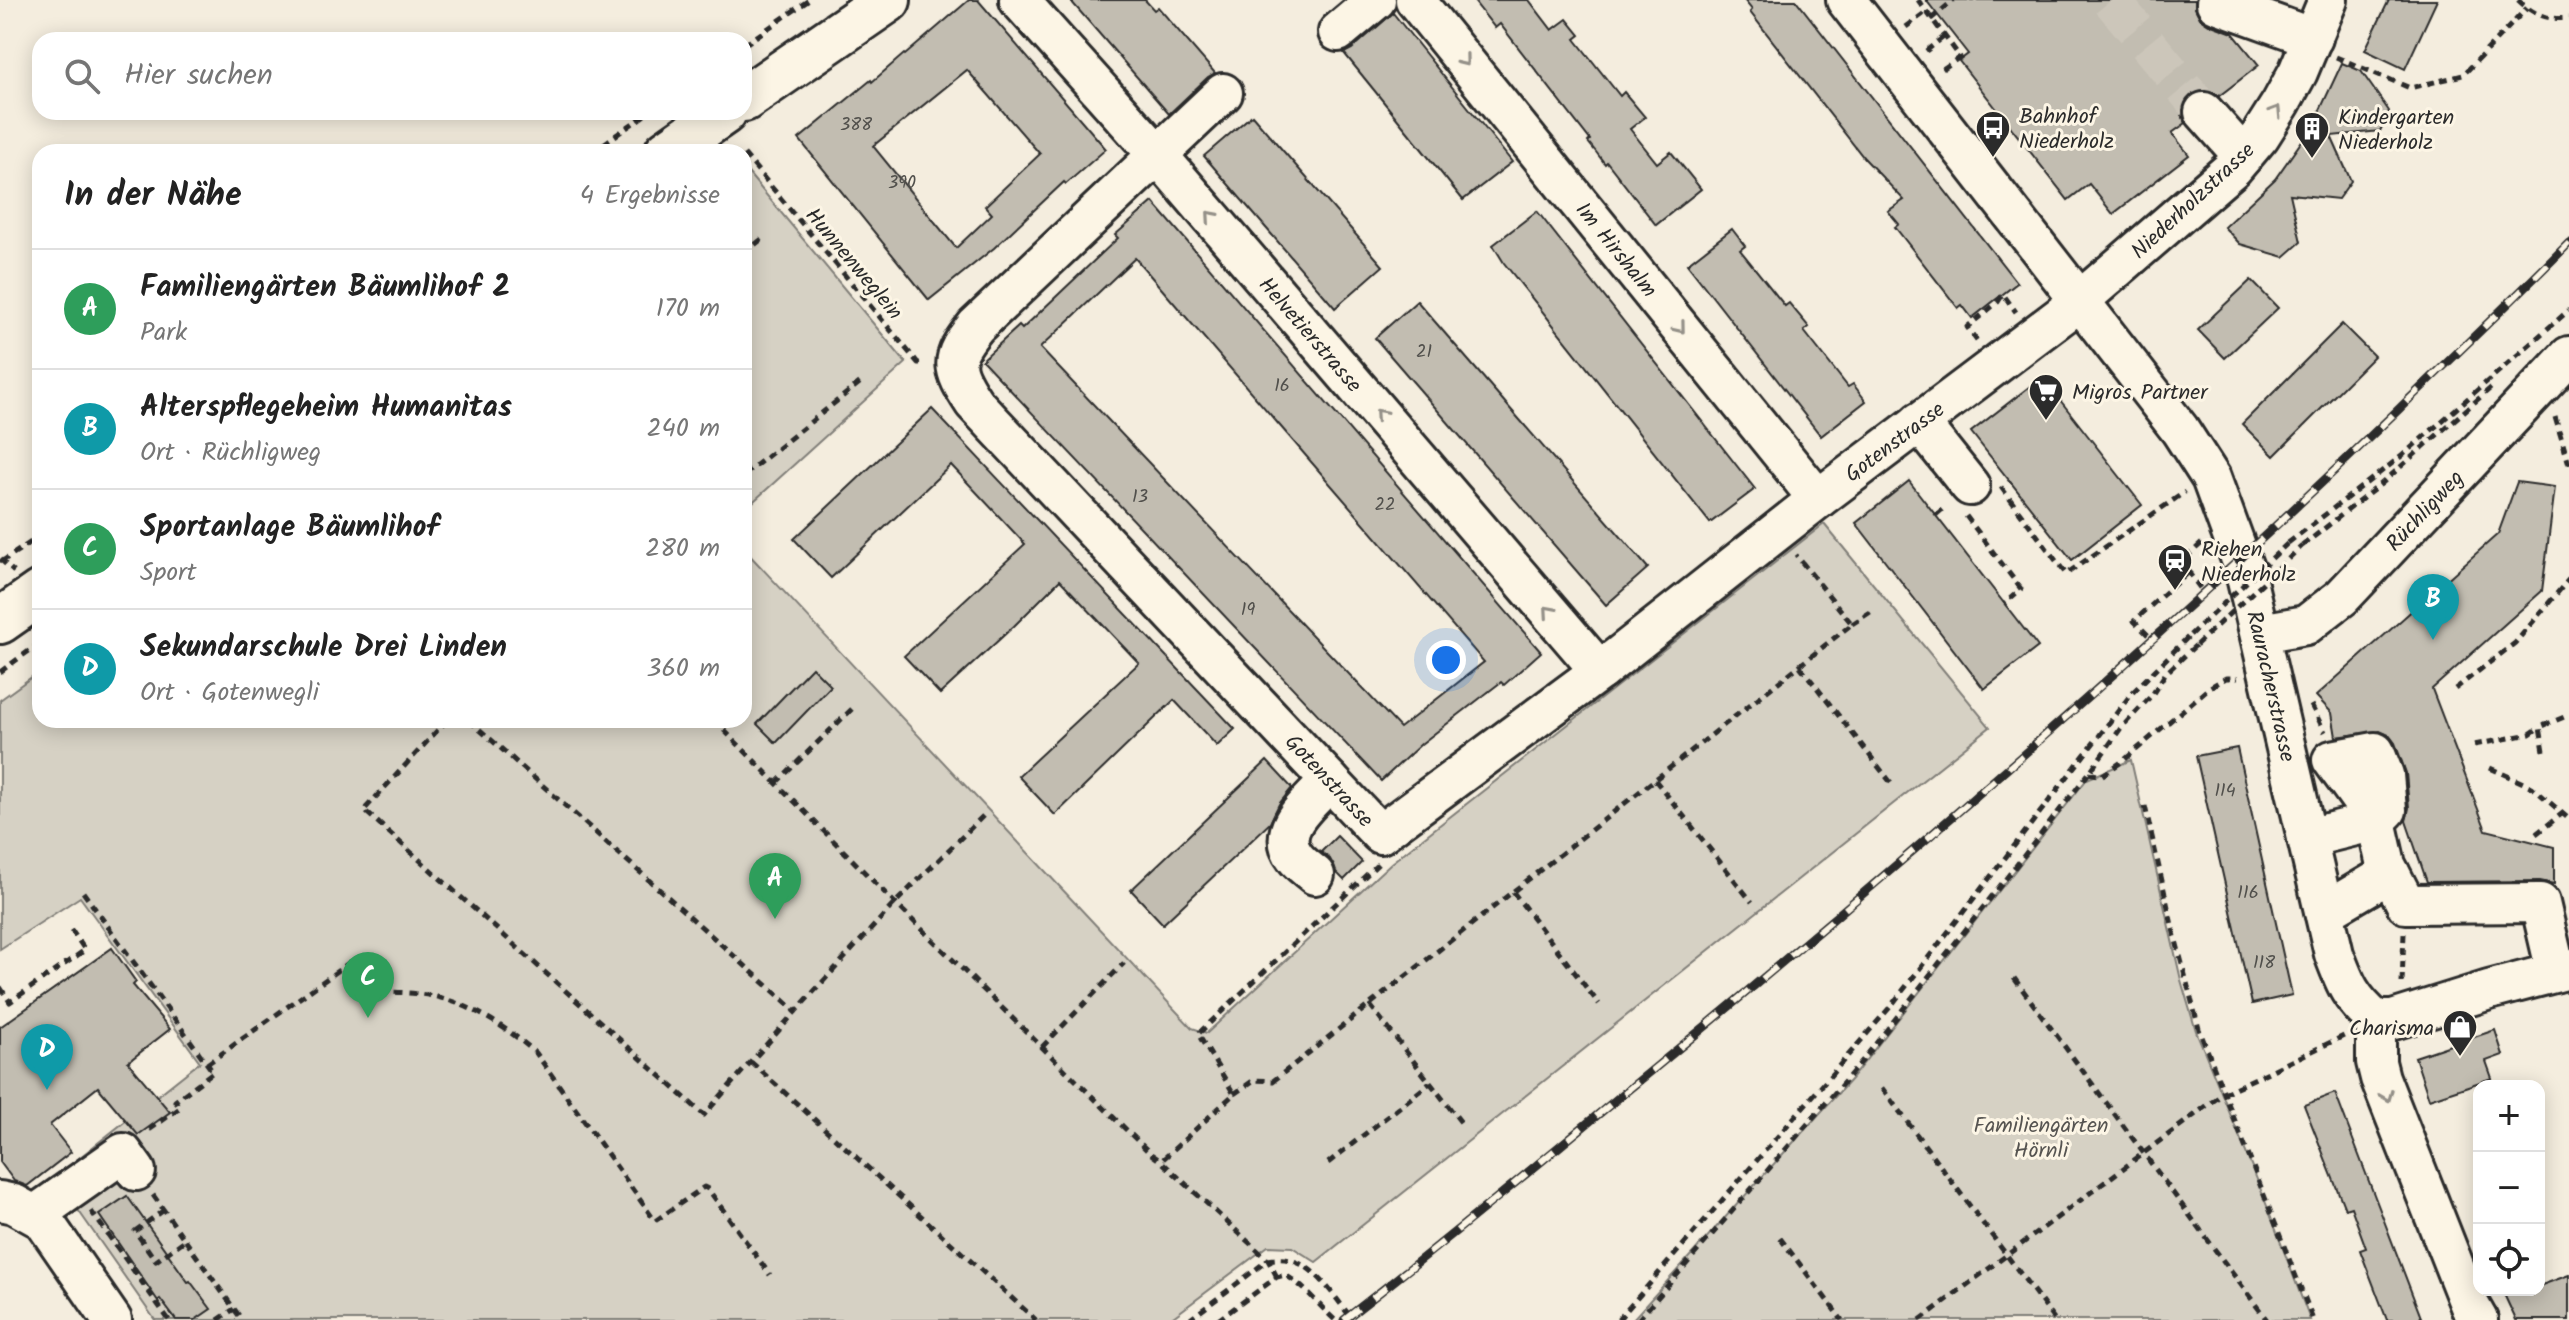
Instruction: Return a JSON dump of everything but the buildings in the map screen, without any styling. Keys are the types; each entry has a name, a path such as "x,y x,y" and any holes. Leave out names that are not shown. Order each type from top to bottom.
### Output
{"main road":[{"path":"752,94 888,0"},
{"path":"678,144 713,120"},
{"path":"0,621 32,599"}],"street":[{"name":"Helvetierstrasse","path":"1019,0 1157,154 1600,671"},
{"path":"1338,32 1376,0"},
{"name":"Im Hirshalm","path":"1415,0 1818,499"},
{"name":"Rauracherstrasse","path":"1846,0 2180,430 2209,475 2244,568 2334,954 2346,988 2358,1005 2388,1019"},
{"name":"Niederholzstrasse","path":"2080,300 2233,168 2260,136 2281,103 2328,0"},
{"path":"2216,3 2311,42"},
{"path":"955,362 960,344 976,326 1223,93"},
{"path":"2204,112 2243,156"},
{"name":"Gotenstrasse","path":"955,362 959,380 974,403 1380,834 1600,671 1818,499 2080,300"},
{"name":"Rüchligweg","path":"2260,633 2306,625 2342,597 2557,368"},
{"path":"1919,422 1966,498"},
{"path":"1315,875 1293,856 1288,833 1294,820 1330,781"},
{"path":"2307,838 2376,821 2386,865 2398,889"},
{"path":"2324,912 2398,889 2540,903 2563,970 2388,1019 2376,1062 2478,1320"},
{"path":"36,1214 130,1162"},
{"path":"0,1201 36,1214 43,1220 112,1320"}],"path":[{"path":"752,39 809,0"},
{"path":"1918,0 1960,57 1940,71"},
{"path":"1931,19 1954,0"},
{"path":"2518,0 2532,13 2552,19 2569,18"},
{"path":"2311,42 2410,88 2463,75 2527,8"},
{"path":"1906,27 1926,12"},
{"path":"1925,52 1945,36"},
{"path":"603,144 638,120"},
{"name":"Hunnenweglein","path":"752,164 918,363 955,362"},
{"path":"752,247 762,239"},
{"path":"1995,365 1967,327 1998,302 2003,294"},
{"path":"1618,1320 1891,1006 2132,693 2288,543 2403,455 2569,310"},
{"path":"1638,1320 1863,1060 2121,728 2152,695 2165,674 2302,546 2432,440 2569,319"},
{"path":"2557,368 2569,464"},
{"path":"752,469 862,381"},
{"path":"2066,574 2209,475"},
{"path":"1966,498 2021,589 2004,604"},
{"path":"1777,531 1852,624"},
{"path":"0,563 32,541"},
{"path":"2148,635 2134,621 2188,573 2200,588"},
{"path":"2455,689 2515,643 2569,579"},
{"path":"1161,1161 1234,1094 1254,1080 1273,1081 1875,609"},
{"path":"0,672 32,649"},
{"path":"1800,666 1892,784"},
{"path":"2089,773 2101,776 2123,761 2210,687 2226,678 2269,672"},
{"path":"776,783 855,706"},
{"path":"2474,745 2530,734 2569,715"},
{"path":"2540,727 2544,751"},
{"path":"440,728 364,810 704,1115 895,903 986,813"},
{"path":"478,728 796,1011"},
{"path":"722,728 1151,1154 1268,1260 1277,1277"},
{"path":"2490,768 2532,787 2569,819"},
{"path":"1655,780 1752,902"},
{"path":"2145,806 2199,1029 2313,1320"},
{"path":"2536,834 2563,813"},
{"path":"1234,1094 1198,1034 1389,854 1380,834"},
{"path":"1920,1320 2224,1093 2388,1019 2398,889"},
{"path":"83,892 213,1072 175,1101 180,1108 121,1150 130,1162"},
{"path":"1513,892 1599,1004"},
{"path":"0,987 10,1002 85,950 70,928"},
{"path":"207,1064 353,960 374,992 421,994 473,1010 512,1032 536,1053 655,1221 704,1187 770,1275"},
{"path":"1042,1047 1124,963"},
{"path":"2014,978 2267,1320"},
{"path":"1370,1005 1463,1125"},
{"path":"751,1062 1036,1320"},
{"path":"1328,1163 1430,1083"},
{"path":"1882,1088 2055,1320"},
{"path":"185,1240 156,1261 135,1231 164,1210 242,1320"},
{"path":"1780,1238 1842,1320"},
{"path":"115,1245 169,1320"},
{"path":"1189,1320 1268,1260 1280,1258 1309,1266 1353,1320"},
{"path":"1218,1320 1277,1277 1285,1275 1335,1320"},
{"path":"218,1320 234,1309"}],"green space":[{"path":"752,178 906,363 752,503"},
{"path":"1824,524 1990,727 1316,1262 1292,1247 1268,1246 1169,1320 155,1320 55,1177 200,1062 80,897 0,949 0,700 32,677 32,728 752,728 752,558 1192,1028 1207,1033 1391,863"},
{"name":"Familiengärten Hörnli","path":"2131,760 2181,980 2196,1031 2310,1320 1632,1320 1851,1079 2087,779"}],"tunnel":[{"path":"2111,0 2204,112"}],"railway":[{"path":"1344,1320 1746,992 2031,748 2217,581 2569,243"}],"place":[{"name":"Bahnhof Niederholz","path":"1993,159"},
{"name":"Kindergarten Niederholz","path":"2312,160"},
{"name":"Migros Partner","path":"2046,422"},
{"name":"Riehen Niederholz","path":"2175,592"},
{"name":"Alterspflegeheim Humanitas","path":"2433,640"},
{"name":"Familiengärten Bäumlihof 2","path":"775,919"},
{"name":"Sportanlage Bäumlihof","path":"368,1018"},
{"name":"Charisma","path":"2460,1058"},
{"name":"Sekundarschule Drei Linden","path":"47,1090"}]}
